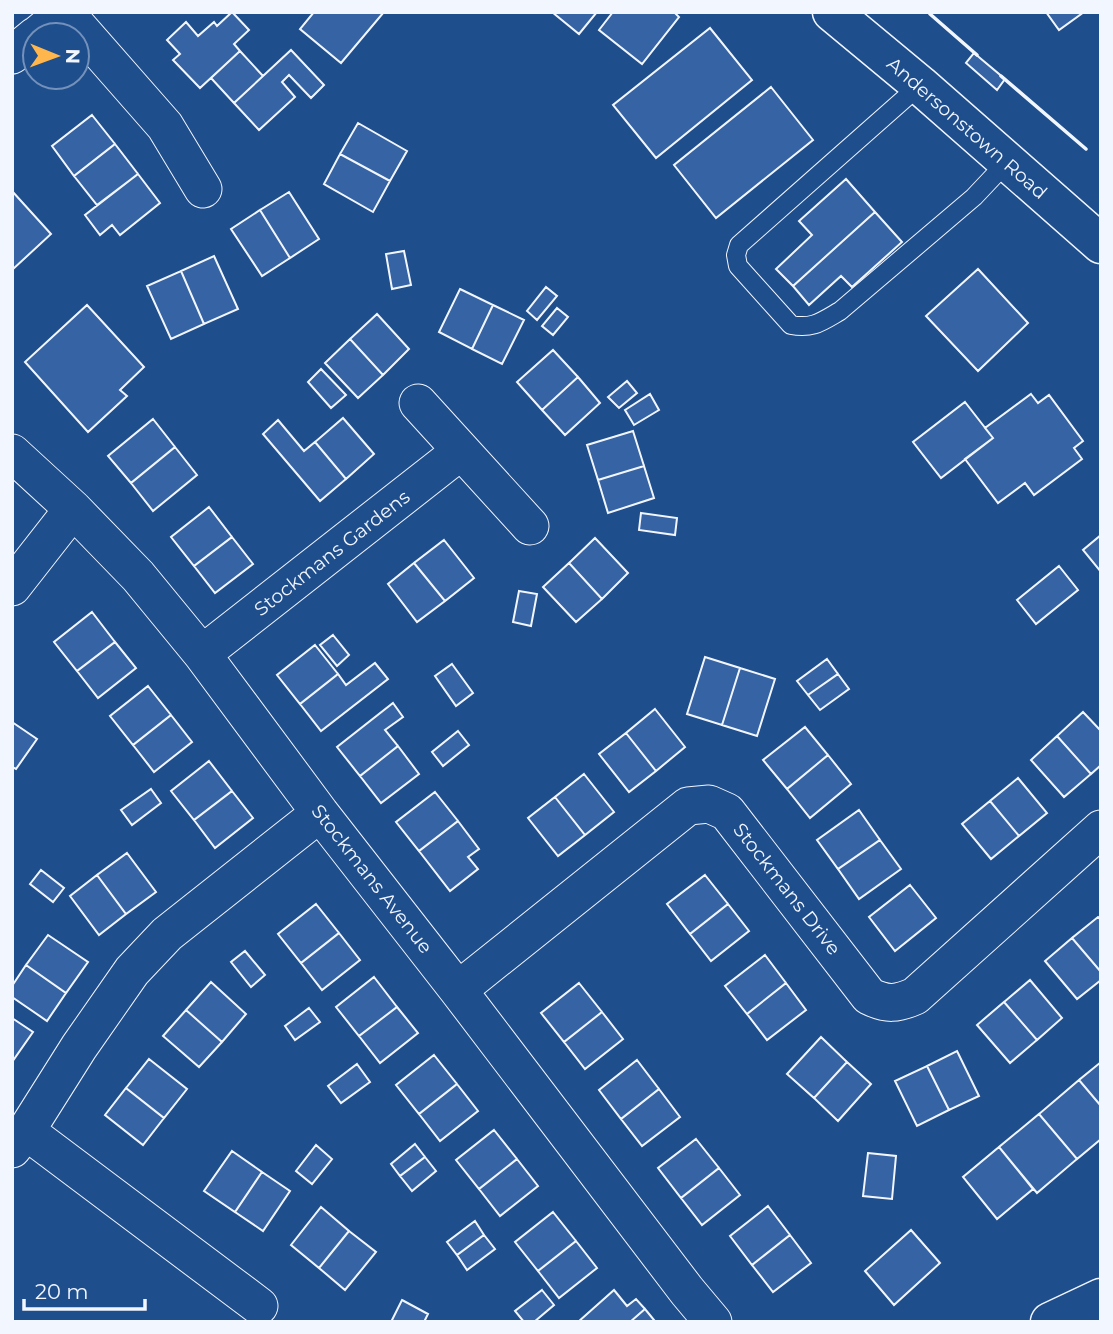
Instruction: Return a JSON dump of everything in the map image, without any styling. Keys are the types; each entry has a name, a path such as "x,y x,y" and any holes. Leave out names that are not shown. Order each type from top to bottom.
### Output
{"main road":[{"name":"Andersonstown Road","path":"832,12 920,85 1101,244"},
{"path":"1049,1322 1101,1298"}],"street":[{"path":"65,12 164,126 203,189"},
{"path":"418,403 530,526"},
{"name":"Stockmans Gardens","path":"202,654 461,451"},
{"name":"Stockmans Avenue","path":"12,453 73,509 138,576 202,654 320,813 713,1322"},
{"path":"12,587 73,509"},
{"name":"Stockmans Drive","path":"458,990 688,806 709,804 727,812 869,996 890,1003 915,996 1101,829"},
{"path":"259,1307 19,1140 132,971 167,934 320,813"}],"lane":[{"path":"920,85 738,245 738,266 791,325 803,328 816,325 840,311 974,197 1007,162"}],"building":[{"path":"232,12 249,30 234,44 240,51 200,88 173,60 180,54 167,40 186,22 198,36 214,22 217,26"},
{"path":"314,12 384,12 341,63 300,29"},
{"path":"552,12 597,12 579,34"},
{"path":"613,12 674,12 679,17 642,64 599,30"},
{"path":"1046,12 1084,12 1059,30"},
{"path":"710,28 752,80 656,158 613,105"},
{"path":"291,50 324,85 311,98 289,75 282,82 295,97 259,130 234,103"},
{"path":"240,51 263,76 234,103 211,78"},
{"path":"974,53 1005,79 997,90 966,63"},
{"path":"771,87 813,140 716,218 674,165"},
{"path":"92,115 115,144 74,176 52,146"},
{"path":"358,123 407,151 390,181 340,154"},
{"path":"115,144 138,174 97,205 74,176"},
{"path":"340,154 390,181 373,212 324,184"},
{"path":"138,174 160,203 120,235 112,225 100,235 85,215"},
{"path":"846,179 875,212 793,286 776,269 812,235 799,221"},
{"path":"12,191 51,234 12,270"},
{"path":"289,192 319,239 290,258 260,210"},
{"path":"260,210 290,258 262,276 231,229"},
{"path":"875,212 902,242 852,287 841,276 809,305 793,286"},
{"path":"404,251 411,285 392,289 386,254"},
{"path":"214,256 238,309 204,324 181,271"},
{"path":"978,269 1028,323 978,371 926,316"},
{"path":"181,271 204,324 171,339 147,286"},
{"path":"546,287 557,296 537,320 527,311"},
{"path":"460,289 493,305 472,349 439,332"},
{"path":"87,305 144,367 120,390 127,396 88,432 25,362"},
{"path":"493,305 524,320 502,364 472,349"},
{"path":"557,308 568,317 553,335 542,326"},
{"path":"377,314 409,349 383,375 350,339"},
{"path":"350,339 383,375 358,398 325,363"},
{"path":"553,350 578,377 542,410 517,382"},
{"path":"321,369 346,395 331,408 308,382"},
{"path":"578,377 600,403 565,435 542,410"},
{"path":"627,381 637,393 619,408 608,397"},
{"path":"650,394 659,410 634,425 625,410"},
{"path":"1031,394 1038,403 1049,395 1083,441 1074,448 1082,459 1034,495 1025,483 998,503 965,459 993,438 985,428"},
{"path":"965,402 993,438 941,478 913,442"},
{"path":"343,418 374,454 346,479 315,442"},
{"path":"153,419 175,447 131,483 108,456"},
{"path":"278,420 304,451 315,442 346,479 320,501 263,434"},
{"path":"633,431 644,466 598,480 587,445"},
{"path":"175,447 197,475 153,511 131,483"},
{"path":"644,466 654,498 608,513 598,480"},
{"path":"209,507 232,537 194,566 171,537"},
{"path":"641,513 677,518 675,535 639,530"},
{"path":"1101,535 1101,572 1083,550"},
{"path":"232,537 253,564 215,593 194,566"},
{"path":"595,538 628,573 602,599 569,563"},
{"path":"444,540 474,578 445,601 414,563"},
{"path":"414,563 445,601 417,622 388,584"},
{"path":"569,563 602,599 576,622 543,587"},
{"path":"1059,566 1078,590 1036,624 1017,600"},
{"path":"519,591 537,594 531,626 513,622"},
{"path":"92,612 115,642 77,671 54,642"},
{"path":"333,635 349,655 337,666 320,645"},
{"path":"115,642 136,668 98,698 77,671"},
{"path":"315,645 338,674 300,704 277,675"},
{"path":"705,657 740,668 722,725 687,714"},
{"path":"827,659 838,674 808,695 797,681"},
{"path":"375,663 388,679 321,731 300,704 338,674 346,685"},
{"path":"452,664 473,693 456,706 435,676"},
{"path":"740,668 775,679 757,736 722,725"},
{"path":"838,674 849,689 820,710 808,695"},
{"path":"148,686 171,715 133,745 110,716"},
{"path":"393,703 403,717 385,730 398,746 360,776 337,747"},
{"path":"655,709 685,747 656,771 626,733"},
{"path":"1083,712 1101,731 1101,765 1091,774 1057,736"},
{"path":"171,715 192,742 154,772 133,745"},
{"path":"12,722 37,739 16,769 12,767"},
{"path":"805,727 828,755 787,789 763,760"},
{"path":"458,731 469,745 443,766 432,752"},
{"path":"626,733 656,771 629,792 599,754"},
{"path":"1057,736 1091,774 1064,797 1031,760"},
{"path":"398,746 419,774 381,803 360,776"},
{"path":"828,755 851,784 810,818 787,789"},
{"path":"209,761 232,791 194,820 171,791"},
{"path":"584,774 614,812 585,835 555,797"},
{"path":"1018,778 1047,813 1019,836 990,801"},
{"path":"151,789 161,803 132,825 121,810"},
{"path":"232,791 253,818 215,848 194,820"},
{"path":"435,792 458,821 419,851 396,822"},
{"path":"555,797 585,835 558,856 528,818"},
{"path":"990,801 1019,836 991,859 962,824"},
{"path":"859,810 880,840 838,869 817,840"},
{"path":"458,821 479,849 468,857 478,869 450,891 419,851"},
{"path":"880,840 901,869 859,899 838,869"},
{"path":"127,853 156,892 126,914 97,875"},
{"path":"41,870 64,888 53,902 30,884"},
{"path":"97,875 126,914 99,935 70,896"},
{"path":"705,875 728,904 690,934 667,904"},
{"path":"910,885 936,918 895,951 869,917"},
{"path":"316,904 339,933 301,963 278,934"},
{"path":"728,904 749,931 711,961 690,934"},
{"path":"1098,917 1101,920 1101,972 1072,938"},
{"path":"339,933 360,960 322,990 301,963"},
{"path":"48,935 88,962 66,993 26,965"},
{"path":"1072,938 1101,972 1101,980 1077,999 1045,961"},
{"path":"245,951 265,975 251,987 231,962"},
{"path":"765,955 786,983 747,1014 725,986"},
{"path":"26,965 66,993 47,1021 12,997 12,986"},
{"path":"374,977 397,1007 359,1036 336,1007"},
{"path":"1030,980 1062,1018 1037,1040 1004,1002"},
{"path":"211,982 246,1014 222,1042 186,1010"},
{"path":"579,983 602,1012 564,1042 541,1013"},
{"path":"786,983 806,1010 767,1040 747,1014"},
{"path":"1004,1002 1037,1040 1010,1063 977,1025"},
{"path":"397,1007 418,1033 380,1063 359,1036"},
{"path":"309,1008 320,1022 295,1040 285,1026"},
{"path":"186,1010 222,1042 199,1067 163,1036"},
{"path":"602,1012 623,1039 585,1069 564,1042"},
{"path":"12,1018 33,1032 12,1062"},
{"path":"821,1037 847,1062 814,1098 787,1074"},
{"path":"957,1051 979,1096 949,1110 927,1066"},
{"path":"434,1055 457,1084 419,1114 396,1085"},
{"path":"149,1059 187,1089 164,1118 126,1088"},
{"path":"637,1060 659,1089 621,1119 599,1090"},
{"path":"847,1062 871,1084 838,1121 814,1098"},
{"path":"1101,1062 1101,1106 1079,1080"},
{"path":"357,1064 370,1082 341,1103 328,1086"},
{"path":"927,1066 949,1110 917,1126 895,1081"},
{"path":"1079,1080 1101,1106 1101,1139 1077,1159 1039,1114"},
{"path":"457,1084 478,1111 440,1141 419,1114"},
{"path":"126,1088 164,1118 143,1145 105,1115"},
{"path":"659,1089 680,1117 642,1146 621,1119"},
{"path":"1039,1114 1077,1159 1037,1193 999,1147"},
{"path":"494,1130 517,1159 479,1189 456,1160"},
{"path":"696,1139 719,1168 681,1198 658,1168"},
{"path":"415,1144 425,1157 400,1176 391,1164"},
{"path":"316,1145 332,1159 312,1184 296,1171"},
{"path":"999,1147 1033,1189 997,1219 963,1177"},
{"path":"232,1151 262,1172 235,1212 204,1191"},
{"path":"868,1153 896,1156 892,1199 863,1196"},
{"path":"425,1157 436,1171 412,1191 400,1176"},
{"path":"517,1159 538,1186 500,1216 479,1189"},
{"path":"719,1168 740,1195 702,1225 681,1198"},
{"path":"262,1172 290,1191 263,1231 235,1212"},
{"path":"768,1206 790,1235 752,1265 730,1236"},
{"path":"321,1207 349,1231 319,1268 291,1245"},
{"path":"553,1212 576,1241 538,1271 515,1242"},
{"path":"475,1221 484,1235 457,1255 447,1242"},
{"path":"911,1230 940,1263 894,1305 865,1271"},
{"path":"349,1231 376,1252 345,1290 319,1268"},
{"path":"484,1235 495,1249 467,1270 457,1255"},
{"path":"790,1235 811,1263 773,1292 752,1265"},
{"path":"576,1241 597,1268 559,1298 538,1271"},
{"path":"542,1290 554,1305 534,1322 524,1322 515,1311"},
{"path":"614,1290 627,1306 636,1299 645,1309 630,1322 578,1322"},
{"path":"402,1300 428,1314 424,1322 391,1322"},
{"path":"645,1309 654,1320 652,1322 630,1322"}],"wall":[{"path":"930,14 977,55"},
{"path":"1001,76 1086,149"}]}
